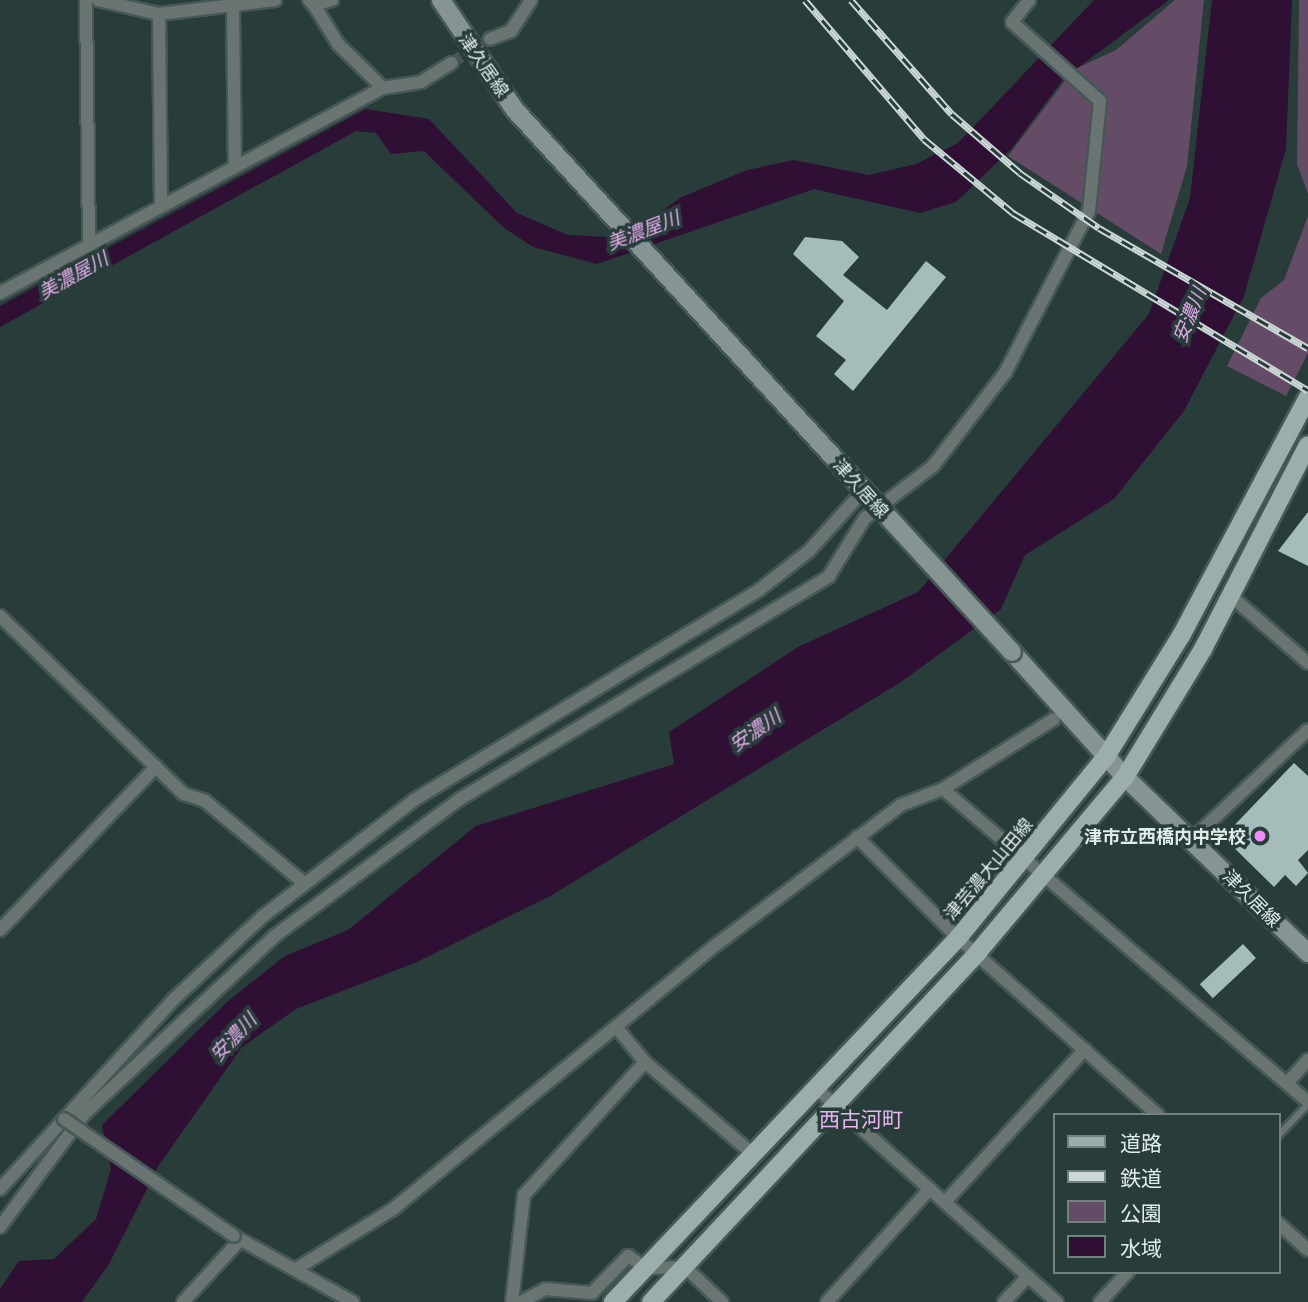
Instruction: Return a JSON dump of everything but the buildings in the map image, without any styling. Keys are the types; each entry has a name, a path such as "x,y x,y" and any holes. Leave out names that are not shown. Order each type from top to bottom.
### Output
{"main road":[{"name":"津久居線","path":"441,0 514,110 1107,755 1125,778 1192,839 1308,953"},
{"name":"津芸濃大山田線","path":"614,1302 958,938 1026,858 1107,755 1182,634 1308,397"},
{"path":"651,1302 978,952 1046,876 1125,778 1231,596 1308,445"}],"street":[{"path":"86,0 89,243"},
{"path":"98,0 159,14 233,8 275,0"},
{"path":"332,0 312,3 338,44 383,88"},
{"path":"490,39 511,31 531,0"},
{"path":"0,1227 85,1113 276,935 460,799 830,576 865,518 933,466 1005,373 1089,211 1098,100 1012,22 1029,0"},
{"path":"233,8 235,163"},
{"path":"159,14 161,204"},
{"path":"0,293 235,163 383,88 421,82 451,62"},
{"path":"0,1189 174,999 304,883 415,800 759,590 809,551 866,493"},
{"path":"1231,596 1308,663"},
{"path":"0,616 156,767 304,883"},
{"path":"296,1269 393,1209 857,837 901,805 943,789 1055,719"},
{"path":"1192,839 1308,730"},
{"path":"0,930 156,767"},
{"path":"943,789 1288,1082 1308,1103"},
{"path":"857,837 958,938 978,952 1156,1113"},
{"path":"617,1028 645,1062 754,1155"},
{"path":"944,1202 1085,1049"},
{"path":"1288,1082 1308,1060"},
{"path":"512,1302 524,1195 645,1062"},
{"path":"817,1089 1057,1302"},
{"path":"64,1119 237,1238 353,1302"},
{"path":"827,1302 930,1189"},
{"path":"1280,1225 1308,1250"},
{"path":"183,1302 237,1238"},
{"path":"521,1302 545,1289 592,1293 628,1256 646,1268 685,1267 722,1302"},
{"path":"1100,1302 1126,1274"},
{"path":"1004,1302 1028,1276"}],"lane":[{"path":"1280,1134 1308,1103"}],"green space":[{"path":"1175,0 1204,0 1187,166 1161,254 1008,156 1073,70 1116,50"},
{"path":"1299,0 1308,0 1308,194 1297,164"},
{"path":"1308,216 1308,353 1286,396 1227,366 1261,298 1284,280"}],"water":[{"name":"美濃屋川","path":"1094,0 1169,0 1064,78 1012,148 956,202 920,213 814,189 597,264 533,247 504,228 424,151 391,154 376,133 356,131 0,327 0,306 366,109 429,119 517,213 568,235 606,237 645,222 682,197 747,170 794,160 869,175 916,164 958,143"},
{"name":"安濃川","path":"1212,0 1292,0 1286,149 1244,296 1184,411 1114,499 1025,555 1001,609 901,682 552,895 417,962 296,1009 242,1047 159,1165 109,1264 82,1302 0,1302 0,1289 19,1261 54,1259 96,1219 111,1169 102,1125 227,1002 285,956 348,930 476,826 674,764 669,732 798,647 918,592 1149,314 1190,198"}],"tunnel":[{"path":"451,63 490,39"}],"railway":[{"path":"805,0 924,139 1013,213 1308,390"},
{"path":"851,0 952,114 1020,173 1099,228 1308,348"}],"place":[{"name":"津市立西橋内中学校","path":"1260,836"}],"district":[{"name":"西古河町","path":"861,1119"}]}
